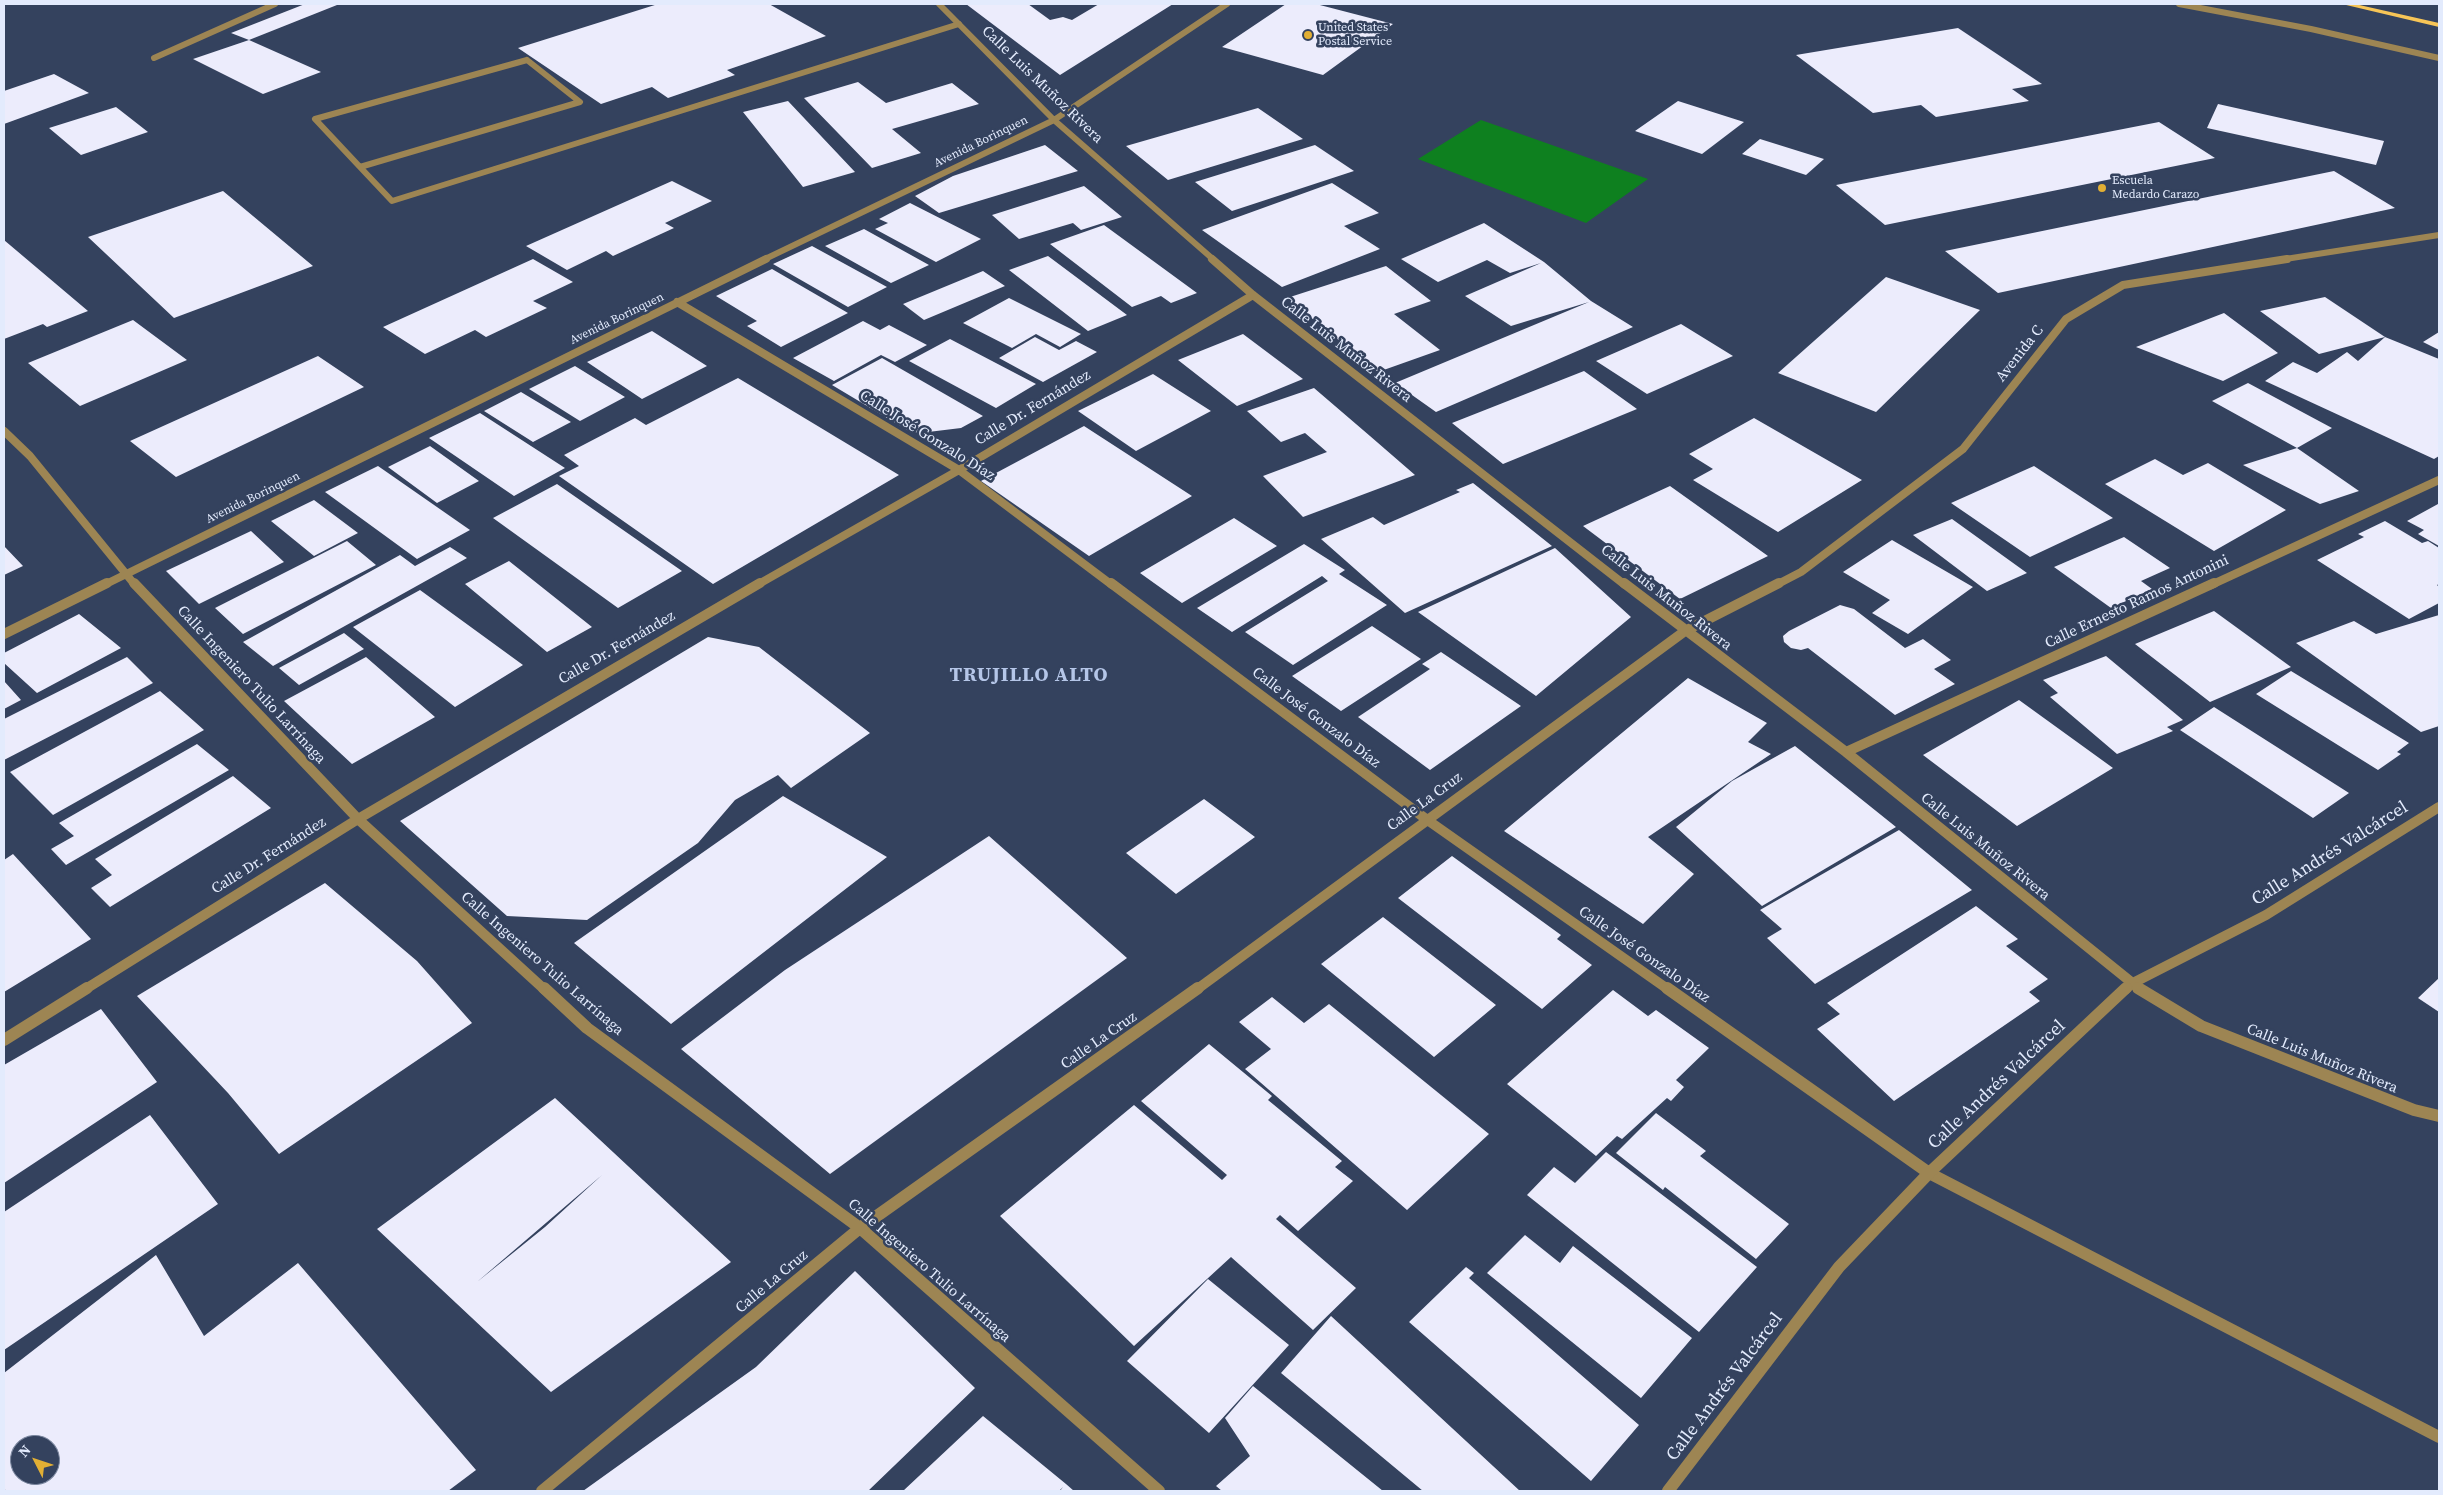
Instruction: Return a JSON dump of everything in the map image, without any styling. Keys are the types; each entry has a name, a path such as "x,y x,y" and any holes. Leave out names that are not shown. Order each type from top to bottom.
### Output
{"main road":[{"path":"2346,4 2439,25"}],"street":[{"path":"154,58 275,4"},
{"name":"Calle Luis Muñoz Rivera","path":"939,4 1054,120 1253,295 1685,631 1846,752 2131,984 2201,1026 2414,1110 2439,1116"},
{"name":"Avenida Borinquen","path":"4,634 677,302 1054,120 1227,4"},
{"path":"2179,4 2311,29 2439,58"},
{"path":"360,167 580,102 527,60 315,119 360,167 392,201 959,24"},
{"name":"Avenida C","path":"1685,631 1801,572 1963,449 2066,319 2123,284 2439,235"},
{"name":"Calle Dr. Fernández","path":"4,1040 358,819 669,635 958,470 1253,295"},
{"name":"Calle José Gonzalo Díaz","path":"677,302 958,470 1426,819 1928,1173 2439,1437"},
{"name":"Calle Ingeniero Tulio Larrínaga","path":"4,431 30,456 125,574 358,819 587,1028 860,1228 1159,1491"},
{"name":"Calle Ernesto Ramos Antonini","path":"1846,752 2439,480"},
{"name":"Calle La Cruz","path":"542,1491 860,1228 1152,1022 1426,819 1685,631"},
{"name":"Calle Andrés Valcárcel","path":"1668,1491 1839,1267 1928,1173 2131,984 2266,915 2439,807"}],"green space":[{"path":"1481,120 1648,179 1586,223 1418,159"}],"building":[{"path":"305,4 337,5 249,40 231,33"},
{"path":"658,4 769,4 826,36 727,70 735,75 668,98 652,87 601,104 518,48"},
{"path":"966,4 1028,4 1050,20 1063,17 1072,20 1099,4 1173,4 1060,75"},
{"name":"United States Postal Service","path":"1286,4 1316,4 1393,24 1323,75 1222,47"},
{"path":"1958,28 2042,84 2012,89 2029,101 1936,117 1921,105 1873,113 1796,55"},
{"path":"249,40 321,72 263,94 193,59"},
{"path":"54,74 89,93 4,124 4,91"},
{"path":"858,82 886,103 952,83 979,104 892,129 921,153 872,168 804,98"},
{"path":"788,101 855,172 803,187 743,112"},
{"path":"1678,101 1744,122 1702,154 1635,131"},
{"path":"2218,104 2384,141 2376,165 2207,128"},
{"path":"116,107 148,132 81,155 49,128"},
{"path":"1258,108 1303,139 1168,180 1126,146"},
{"path":"2159,122 2215,158 1885,225 1836,185"},
{"path":"1760,139 1824,159 1806,175 1742,154"},
{"path":"1045,145 1078,171 939,213 915,196 953,176"},
{"path":"1315,145 1354,171 1232,211 1195,182"},
{"path":"2334,171 2395,208 1998,293 1945,251"},
{"path":"672,181 712,201 665,223 674,228 613,256 606,251 567,270 526,246"},
{"path":"1332,183 1379,213 1344,226 1380,249 1282,287 1202,230"},
{"path":"1084,186 1122,217 1081,230 1073,223 1019,239 992,215"},
{"path":"223,191 313,266 174,318 88,237"},
{"path":"910,203 981,239 936,262 875,229 888,223 879,219"},
{"path":"1484,223 1544,262 1591,301 1633,327 1436,412 1395,383 1589,302 1511,326 1465,296 1541,263 1510,273 1487,260 1438,282 1401,259"},
{"path":"1104,225 1197,293 1171,303 1161,296 1132,307 1050,244"},
{"path":"864,229 929,265 891,283 825,246"},
{"path":"4,240 88,311 47,327 43,324 4,339"},
{"path":"812,246 887,287 848,307 773,264"},
{"path":"1048,256 1127,315 1088,331 1009,270"},
{"path":"533,259 573,282 533,301 547,308 486,337 475,330 425,354 383,327"},
{"path":"1386,266 1431,301 1394,314 1440,350 1378,372 1287,298"},
{"path":"772,269 848,313 781,347 747,326 757,321 716,296"},
{"path":"983,271 1005,286 924,320 903,304"},
{"path":"1886,277 1980,310 1876,412 1778,373"},
{"path":"2325,297 2385,337 2319,354 2260,311"},
{"path":"1009,298 1081,334 1060,347 1036,334 1012,348 963,323"},
{"path":"2224,313 2278,353 2223,381 2136,347"},
{"path":"133,320 187,360 80,406 28,363"},
{"path":"863,321 880,330 889,325 927,345 895,362 881,355 834,381 793,358"},
{"path":"1681,324 1733,356 1647,394 1596,361"},
{"path":"652,331 707,366 642,399 587,362"},
{"path":"2439,332 2439,350 2423,342"},
{"path":"1243,334 1303,379 1237,406 1178,360"},
{"path":"1035,337 1059,350 1076,341 1097,352 1043,382 999,358"},
{"path":"2385,337 2439,359 2439,456 2434,459 2265,381 2293,362 2317,373 2347,352 2358,361"},
{"path":"950,339 1036,384 996,408 909,361"},
{"path":"318,356 364,387 176,477 130,441"},
{"path":"882,358 983,416 961,428 920,433 909,431 832,385"},
{"path":"575,366 625,397 580,421 529,389"},
{"path":"1584,371 1637,409 1503,464 1452,423"},
{"path":"1153,374 1211,411 1136,451 1078,411"},
{"path":"738,378 899,475 713,584 559,476 579,466 564,455 635,418 646,425"},
{"path":"2248,383 2332,428 2297,448 2212,401"},
{"path":"1314,388 1415,475 1303,517 1263,476 1327,452 1305,433 1281,442 1247,411"},
{"path":"521,392 571,422 533,442 484,411"},
{"path":"480,413 565,468 514,496 429,438"},
{"path":"1754,418 1862,480 1778,532 1693,480 1713,469 1689,454"},
{"path":"1084,426 1192,496 1089,556 981,481"},
{"path":"430,446 479,481 437,503 388,467"},
{"path":"2297,448 2359,491 2320,504 2243,465"},
{"path":"2155,459 2183,475 2208,463 2286,510 2214,551 2105,484"},
{"path":"378,466 470,530 417,559 325,492"},
{"path":"2034,466 2113,518 2030,557 1951,503"},
{"path":"1473,483 1552,546 1405,613 1321,539 1373,517 1384,525 1460,492 1456,490"},
{"path":"557,484 682,571 618,608 493,518"},
{"path":"1670,486 1768,556 1680,599 1583,526"},
{"path":"314,500 358,533 314,556 271,521"},
{"path":"2438,504 2439,546 2418,534 2424,530 2407,521"},
{"path":"1234,518 1277,546 1182,603 1140,573"},
{"path":"1952,519 2027,573 1987,591 1913,535"},
{"path":"2385,521 2422,543 2428,541 2439,548 2439,584 2437,585 2439,587 2439,603 2409,619 2317,560 2364,537 2358,534"},
{"path":"251,531 284,562 199,604 166,571"},
{"path":"2124,537 2170,568 2141,581 2152,589 2111,608 2054,567"},
{"path":"1892,540 1973,587 1908,634 1872,613 1890,600 1843,572"},
{"path":"347,541 376,565 243,634 215,608"},
{"path":"1304,544 1345,570 1339,574 1387,605 1293,665 1245,632 1328,581 1322,576 1232,632 1197,608"},
{"path":"4,546 23,566 4,575"},
{"path":"450,547 467,558 273,666 243,642 400,555 415,566"},
{"path":"1555,548 1631,617 1536,696 1418,612"},
{"path":"509,561 592,627 547,652 465,584"},
{"path":"420,590 523,665 455,707 353,627"},
{"path":"1840,605 1854,609 1905,648 1923,639 1951,660 1934,669 1955,684 1895,715 1808,648 1801,650 1791,648 1784,642 1783,636 1789,631"},
{"path":"2214,611 2291,667 2210,702 2135,644"},
{"path":"79,614 121,648 37,693 4,663 4,653"},
{"path":"2439,615 2439,726 2421,732 2296,643 2354,621 2376,634"},
{"path":"1372,626 1421,659 1341,711 1292,676"},
{"path":"344,633 364,649 299,685 279,668"},
{"path":"708,637 759,647 870,733 791,788 778,775 735,800 698,843 587,920 507,916 400,821"},
{"path":"1441,652 1521,706 1430,770 1358,717 1430,669 1422,664"},
{"path":"2106,656 2183,720 2167,727 2173,731 2117,754 2050,697 2058,693 2043,680"},
{"path":"127,657 153,683 4,760 4,719"},
{"path":"366,657 435,717 352,764 284,701"},
{"path":"2291,671 2409,743 2397,752 2401,754 2378,770 2256,694"},
{"path":"1688,678 1767,723 1748,742 1771,754 1648,837 1694,874 1643,924 1504,831"},
{"path":"4,681 21,700 4,709"},
{"path":"160,691 204,730 53,815 10,772"},
{"path":"2019,700 2113,768 2017,826 1923,755"},
{"path":"2214,707 2349,793 2313,818 2180,730"},
{"path":"197,744 229,770 66,865 51,849 74,836 59,823"},
{"path":"1795,746 1896,827 1762,906 1676,827 1732,781"},
{"path":"233,776 271,808 110,907 91,888 112,875 95,859"},
{"path":"783,796 887,857 671,1024 574,943"},
{"path":"1204,799 1255,837 1176,894 1126,853"},
{"path":"1899,830 1972,890 1815,984 1767,938 1782,929 1760,910"},
{"path":"989,836 1127,958 830,1174 681,1049 785,970"},
{"path":"13,854 91,939 4,992 4,860"},
{"path":"1452,856 1561,935 1557,939 1592,965 1542,1009 1398,898"},
{"path":"325,883 417,961 472,1023 279,1154 228,1093 137,996"},
{"path":"1976,906 2018,939 2006,946 2048,979 2029,992 2040,1001 1894,1101 1817,1029 1840,1014 1827,1003"},
{"path":"1383,917 1496,1005 1434,1057 1321,964"},
{"path":"2439,978 2439,1012 2418,998"},
{"path":"1613,990 1648,1016 1656,1010 1709,1048 1676,1080 1684,1087 1671,1101 1667,1098 1622,1139 1617,1136 1596,1156 1507,1084"},
{"path":"1272,997 1304,1023 1329,1004 1489,1134 1407,1210 1245,1069 1271,1049 1239,1022"},
{"path":"101,1009 157,1082 4,1183 4,1065"},
{"path":"1209,1044 1272,1096 1268,1100 1342,1161 1335,1167 1353,1181 1298,1231 1280,1215 1276,1219 1356,1288 1313,1330 1231,1257 1134,1346 1000,1216 1134,1105 1222,1180 1227,1175 1141,1101"},
{"path":"555,1098 731,1262 551,1392 377,1229","holes":["602,1175 545,1227 477,1282"]},
{"path":"1656,1113 1706,1151 1700,1156 1789,1224 1756,1259 1665,1187 1663,1190 1616,1153"},
{"path":"150,1115 218,1204 4,1350 4,1212"},
{"path":"1606,1152 1757,1267 1699,1332 1527,1195 1554,1167 1575,1183"},
{"path":"1525,1235 1560,1263 1573,1246 1692,1338 1641,1398 1487,1273"},
{"path":"156,1255 204,1336 298,1263 476,1470 448,1491 6,1491 4,1488 4,1373"},
{"path":"1466,1267 1474,1273 1469,1278 1639,1425 1591,1481 1409,1322"},
{"path":"855,1271 975,1388 868,1491 583,1491 756,1367"},
{"path":"1208,1279 1289,1345 1209,1433 1127,1361"},
{"path":"1331,1316 1520,1491 1423,1491 1281,1373"},
{"path":"1253,1386 1383,1491 1222,1491 1216,1486 1250,1456 1225,1418"},
{"path":"983,1416 1074,1491 1060,1491 1063,1487 1059,1491 903,1491"}],"place":[{"name":"United States Postal Service","path":"1308,35"},
{"name":"Escuela Medardo Carazo","path":"2102,188"}],"district":[{"name":"TRUJILLO ALTO","path":"1029,676"}]}
